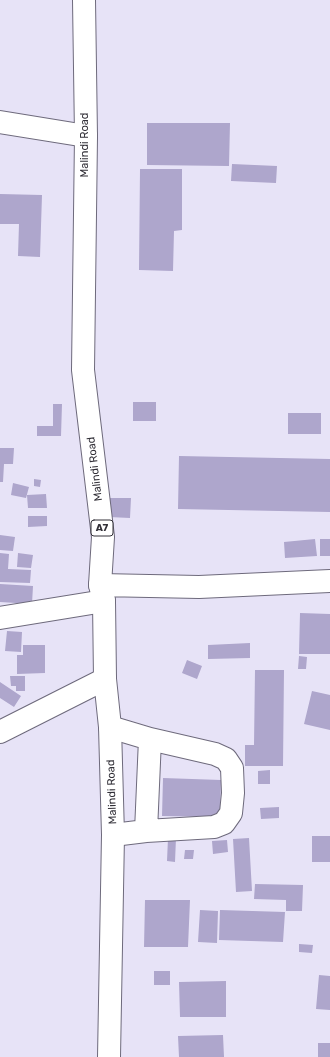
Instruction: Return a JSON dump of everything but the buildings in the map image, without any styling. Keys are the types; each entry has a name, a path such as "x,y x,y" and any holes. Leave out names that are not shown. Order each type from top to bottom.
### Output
{"main road":[{"name":"Malindi Road","path":"84,0 86,136 83,370 102,537 105,679 110,727 113,835 109,1057"},
{"path":"0,122 86,136"},
{"path":"0,618 102,593 330,581"},
{"path":"0,732 105,679"},
{"path":"110,727 215,754 226,759 232,768 233,793 231,813 224,823 214,828 146,831 113,835"},
{"path":"146,831 150,738"}]}
